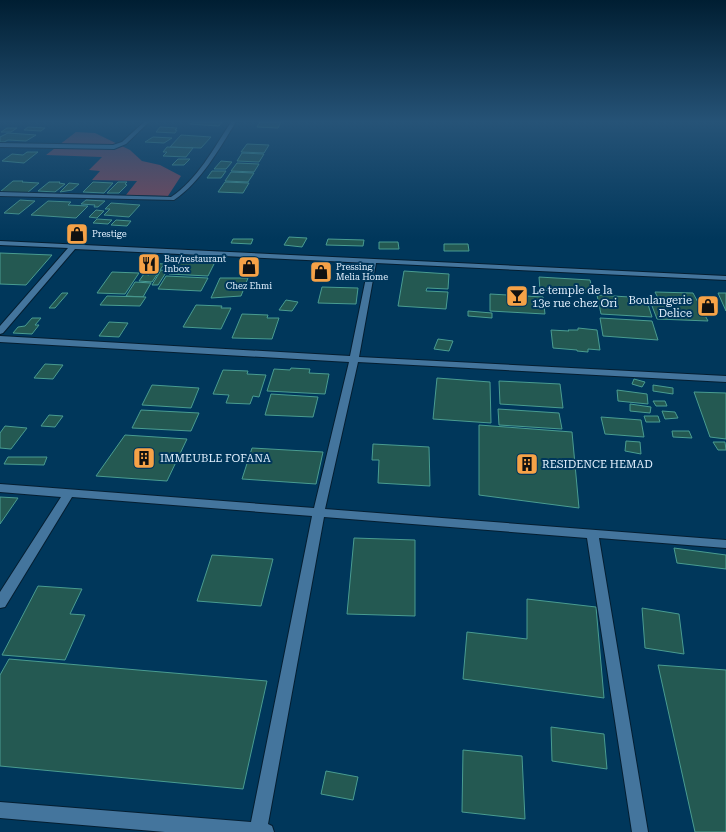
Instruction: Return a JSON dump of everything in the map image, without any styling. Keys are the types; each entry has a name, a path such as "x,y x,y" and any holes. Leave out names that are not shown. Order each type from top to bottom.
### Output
{"street":[{"path":"0,194 172,199 177,196 194,178 206,161"},
{"path":"0,243 726,278"},
{"path":"0,331 74,246"},
{"path":"0,810 260,832 319,512 354,359 373,261"},
{"path":"0,339 607,374 726,379"},
{"path":"0,488 726,544"},
{"path":"0,602 69,493"},
{"path":"592,534 640,832"}],"shaded area":[{"path":"98,161 142,161 160,165 181,176 168,196 126,195 137,181 92,180 100,171 89,170"}],"building":[{"path":"2,161 27,161 24,163"},
{"path":"176,161 188,161 184,165 172,165"},
{"path":"221,161 232,162 226,169 214,169"},
{"path":"237,161 260,161 259,162"},
{"path":"237,163 259,164 254,172 231,171"},
{"path":"212,171 226,171 221,178 207,178"},
{"path":"231,172 254,173 248,182 225,181"},
{"path":"13,181 39,183 27,193 0,192"},
{"path":"49,182 60,182 59,183 65,184 55,192 38,191"},
{"path":"93,182 113,183 104,193 83,192"},
{"path":"118,182 127,182 125,184 127,185 119,193 107,193"},
{"path":"225,182 249,183 243,193 218,192"},
{"path":"69,183 79,184 72,190 60,192"},
{"path":"20,200 35,201 19,214 4,213"},
{"path":"86,200 105,201 98,207 94,207 95,205 81,204"},
{"path":"48,201 71,202 68,205 88,206 76,218 31,215"},
{"path":"111,203 140,205 129,217 104,215 110,209 105,209"},
{"path":"96,210 104,211 97,218 89,217"},
{"path":"97,219 112,220 108,224 93,223"},
{"path":"116,220 131,221 127,226 111,225"},
{"path":"289,237 307,238 302,247 284,245"},
{"path":"233,239 253,239 251,244 231,243"},
{"path":"328,239 364,240 363,246 326,245"},
{"path":"379,242 398,242 399,249 379,249"},
{"path":"444,244 468,244 469,251 444,251"},
{"path":"0,253 52,255 26,285 0,284"},
{"path":"177,261 215,262 208,276 169,274"},
{"path":"148,263 164,264 152,282 139,281 144,274 149,275 152,270 143,270"},
{"path":"161,270 167,271 158,285 152,285"},
{"path":"404,271 449,274 448,289 427,288 426,291 448,292 446,309 398,306"},
{"path":"112,272 139,273 125,294 97,293"},
{"path":"166,276 208,278 201,291 158,289"},
{"path":"539,277 590,280 593,293 540,290"},
{"path":"220,278 248,278 241,296 211,298"},
{"path":"135,282 151,283 143,297 126,296"},
{"path":"322,287 358,288 356,304 318,303"},
{"path":"655,292 693,293 708,321 657,319 649,298 658,298"},
{"path":"62,293 68,293 55,308 49,308"},
{"path":"718,293 726,293 726,311"},
{"path":"490,294 543,297 545,314 490,311"},
{"path":"597,295 646,298 652,317 601,314"},
{"path":"107,296 146,297 140,306 100,305"},
{"path":"286,300 298,302 292,311 279,310"},
{"path":"196,305 222,306 221,308 231,308 221,329 183,327"},
{"path":"468,311 492,313 492,318 468,316"},
{"path":"242,314 268,315 267,318 279,318 272,339 232,338"},
{"path":"32,318 41,318 35,325 39,325 32,334 13,333 18,327 25,326"},
{"path":"600,318 652,321 658,340 603,336"},
{"path":"109,322 128,323 119,337 99,336"},
{"path":"578,328 597,330 600,350 588,349 588,352 553,348 551,330 569,331 568,330 578,330"},
{"path":"438,339 453,341 449,351 434,349"},
{"path":"45,364 63,365 53,379 34,378"},
{"path":"291,368 310,369 309,373 329,374 325,394 267,391 274,369 290,370"},
{"path":"223,370 248,371 247,374 266,375 259,397 253,396 250,404 226,403 229,395 213,394"},
{"path":"437,378 490,382 491,423 433,419"},
{"path":"634,379 645,382 642,387 632,384"},
{"path":"499,381 560,384 563,408 500,404"},
{"path":"152,385 199,388 191,408 142,405"},
{"path":"653,385 673,388 673,394 653,391"},
{"path":"617,390 647,394 648,404 618,401"},
{"path":"694,392 726,393 726,439 710,437"},
{"path":"271,394 318,397 313,417 265,415"},
{"path":"653,401 665,401 667,406 656,406"},
{"path":"630,404 651,407 650,413 630,411"},
{"path":"498,409 559,413 562,429 499,425"},
{"path":"141,410 199,413 191,431 132,428"},
{"path":"662,411 675,412 678,418 665,419"},
{"path":"49,415 63,416 55,427 41,426"},
{"path":"644,416 658,416 660,422 646,422"},
{"path":"601,417 641,420 644,437 605,434"},
{"name":"RESIDENCE HEMAD","path":"479,425 572,432 579,508 479,495"},
{"path":"5,426 27,428 11,449 0,448 0,433"},
{"path":"672,431 689,431 692,438 673,437"},
{"name":"IMMEUBLE FOFANA","path":"125,435 187,439 167,481 96,476"},
{"path":"626,441 640,442 641,454 625,451"},
{"path":"713,442 725,442 726,450 718,450"},
{"path":"373,444 429,447 430,486 378,483 379,460 372,460"},
{"path":"252,448 323,452 316,484 242,479"},
{"path":"8,457 47,457 44,465 4,464"},
{"path":"0,497 18,498 0,524"},
{"path":"354,538 415,540 415,616 347,614"},
{"path":"674,548 726,555 726,569 677,563"},
{"path":"212,555 273,559 261,606 197,601"},
{"path":"38,586 82,589 70,614 85,615 65,660 2,655"},
{"path":"527,599 596,607 604,698 463,679 467,632 527,639"},
{"path":"642,608 679,614 684,654 645,648"},
{"path":"9,659 267,681 243,789 0,766 0,675"},
{"path":"658,665 726,670 726,832 695,832"},
{"path":"551,727 604,734 607,769 552,761"},
{"path":"463,750 522,756 525,819 462,812"},
{"path":"326,771 358,777 353,800 321,794"}],"place":[{"name":"Prestige","path":"77,234"},
{"name":"Bar/restaurant Inbox","path":"149,264"},
{"name":"Chez Ehmi","path":"249,267"},
{"name":"Pressing Melia Home","path":"321,272"},
{"name":"Le temple de la 13e rue chez Ori","path":"517,296"},
{"name":"Boulangerie Delice","path":"708,306"},
{"name":"IMMEUBLE FOFANA","path":"144,458"},
{"name":"RESIDENCE HEMAD","path":"527,464"}]}
